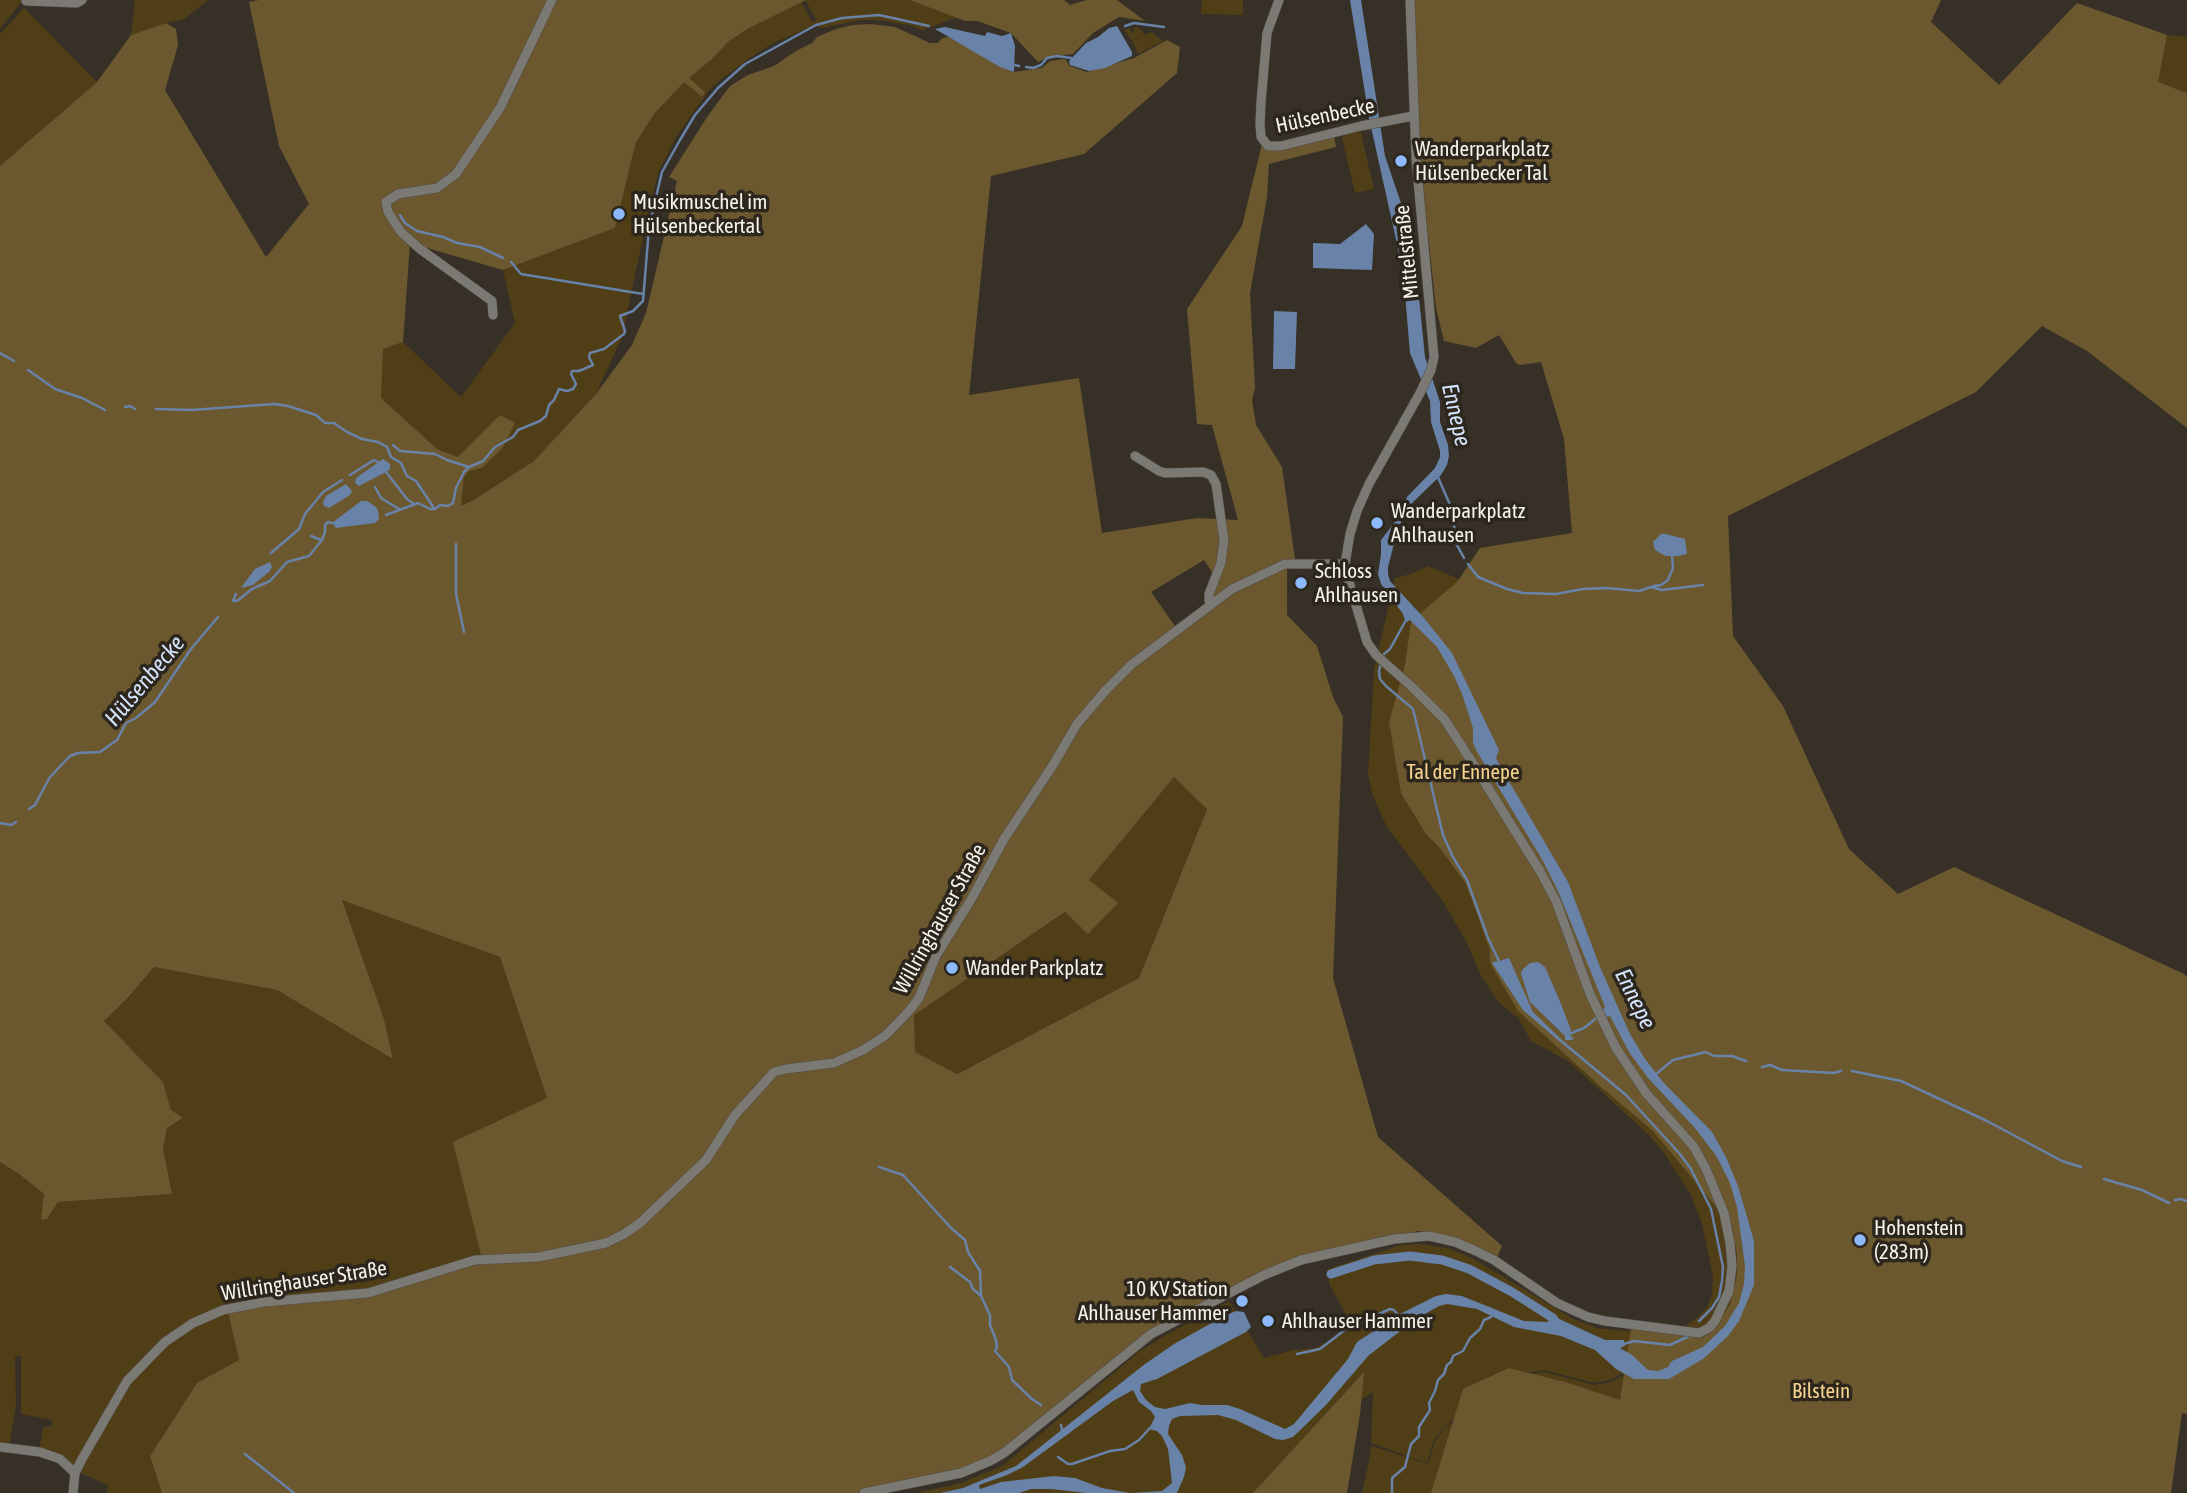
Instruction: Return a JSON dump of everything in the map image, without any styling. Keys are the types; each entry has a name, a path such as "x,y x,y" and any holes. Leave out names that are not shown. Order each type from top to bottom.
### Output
{"street":[{"path":"26,1 77,3 82,0"},
{"path":"493,315 492,301 401,232 387,212 386,202 398,194 437,188 456,174 500,107 552,0"},
{"name":"Hülsenbecke","path":"1279,0 1267,33 1260,124 1261,137 1268,146 1281,146 1413,116"},
{"name":"Mittelstraße","path":"1345,564 1357,511 1369,484 1420,393 1434,357 1413,116 1410,0"},
{"path":"1135,456 1165,473 1203,472 1211,475 1216,484 1224,540 1221,564 1209,594 1212,604"},
{"name":"Willringhauser Straße","path":"73,1493 75,1473 127,1381 165,1342 193,1323 223,1310 264,1301 368,1293 475,1260 538,1257 606,1243 640,1223 706,1160 735,1115 774,1072 834,1063 863,1050 886,1035 919,998 936,956 1004,839 1077,724 1131,665 1232,589 1285,564 1345,564"},
{"path":"864,1493 976,1468 1004,1453 1162,1327 1281,1266 1394,1239 1429,1236 1455,1242 1494,1260 1557,1303 1588,1317 1699,1333 1716,1321 1730,1291 1732,1274 1730,1243 1714,1186 1694,1147 1635,1077 1600,1016 1556,901 1540,871 1444,720 1412,686 1376,655 1367,642 1345,564"},
{"path":"0,1447 40,1452 60,1459 75,1473"}],"green space":[{"path":"0,0 23,0 0,29"},
{"path":"135,0 208,0 184,19 131,35"},
{"path":"805,0 910,0 958,17 922,30 878,20 860,20 822,28 814,26 775,42 710,89 676,137 659,171 622,337 596,394 534,461 460,506 464,477 469,471 482,468 500,415 458,457 437,449 380,398 383,348 403,342 461,397 515,323 503,270 615,228 636,142 655,113 684,81 701,96 705,92 688,78 729,41 749,28 801,2 815,22 816,19"},
{"path":"806,0 729,41 689,78 705,92 704,95 701,96 684,82 655,113 636,142 615,228 503,270 410,243 403,342 383,349 381,398 437,449 458,457 500,415 515,423 503,447 482,468 469,471 464,477 461,506 534,461 596,394 632,345 646,313 677,181 669,177 730,86 748,75 774,66 812,43 817,37 836,29 870,24 895,27 930,43 938,43 942,38 949,37 1013,72 1042,68 1050,61 1065,59 1070,66 1087,72 1134,58 1167,40 1180,47 1177,73 1084,154 991,176 969,395 1079,378 1102,533 1197,518 1238,520 1212,425 1197,424 1187,309 1242,226 1262,144 1271,151 1334,136 1336,147 1269,164 1267,197 1250,293 1255,388 1252,400 1256,425 1282,467 1295,559 1287,568 1287,615 1317,646 1333,697 1343,717 1333,978 1378,1137 1502,1246 1497,1257 1441,1235 1418,1231 1317,1253 1281,1264 1162,1323 1135,1341 1002,1452 959,1469 857,1493 162,1493 150,1456 197,1383 239,1360 228,1312 264,1305 360,1298 483,1263 453,1142 547,1098 500,957 342,900 384,1019 393,1059 277,990 154,967 104,1021 163,1082 171,1110 183,1118 167,1128 163,1149 172,1194 58,1202 47,1219 41,1220 44,1194 0,1162 0,166 97,82 131,35 166,23 176,29 178,45 165,90 266,257 309,204 279,146 249,2","holes":["1204,560 1214,575 1208,605 1177,629 1151,592","1174,777 1207,809 1139,978 957,1074 915,1052 914,1015 1065,912 1088,934 1118,903 1089,880"]},
{"path":"910,0 1064,0 1070,5 1087,0 1117,0 1145,21 1119,17 1093,33 1073,54 1049,57 1038,62 1011,33 977,21 965,21"},
{"path":"1202,0 1243,0 1243,15 1201,14"},
{"path":"1414,0 1941,0 1931,22 1999,85 2077,3 2167,35 2158,82 2187,93 2187,428 2087,351 2042,326 1976,392 1728,516 1733,636 1783,706 1849,849 1898,894 1954,867 2187,977 2187,1414 2182,1413 2171,1493 1431,1493 1463,1389 1509,1368 1620,1400 1631,1328 1701,1338 1709,1334 1730,1304 1737,1276 1737,1254 1732,1226 1653,1131 1518,1011 1490,963 1490,950 1466,884 1440,848 1426,834 1401,793 1389,722 1405,665 1411,621 1457,582 1480,548 1572,533 1564,439 1541,362 1520,365 1516,363 1499,335 1476,348 1444,341 1436,308 1422,178"},
{"path":"24,8 97,82 0,166 0,34"},
{"path":"1135,27 1141,29 1144,35 1152,32 1163,41 1138,54 1124,30 1129,28 1133,34"},
{"path":"2167,35 2187,37 2187,93 2157,82"},
{"path":"1360,129 1374,189 1355,193 1341,133"},
{"path":"1428,566 1485,590 2151,1493 1362,1493 1372,1446 1428,1464 1435,1441 1444,1429 1498,1379 1545,1372 1594,1385 1612,1382 1621,1376 1643,1383 1748,1312 1721,1142 1747,1311 1644,1381 1620,1374 1611,1380 1594,1383 1544,1370 1498,1378 1444,1428 1434,1440 1427,1463 1371,1443 1373,1392 1353,1405 1270,1493 916,1493 961,1483 1002,1466 1140,1351 1229,1301 1264,1358 1315,1348 1354,1328 1329,1284 1328,1269 1401,1245 1419,1244 1447,1248 1472,1258 1573,1319 1597,1328 1673,1336 1707,1307 1712,1295 1713,1276 1702,1224 1691,1195 1664,1153 1650,1136 1568,1061 1531,1041 1519,1019 1499,1002 1482,978 1468,945 1444,903 1387,827 1373,796 1368,775 1374,670 1395,578"},
{"path":"1174,777 1207,808 1139,978 956,1074 915,1052 913,1015 1066,912 1088,934 1089,880"},
{"path":"342,899 500,957 547,1098 482,1257 360,1292 222,1308 141,1361 77,1467 60,1457 39,1450 43,1427 51,1427 52,1420 21,1414 21,1355 15,1357 16,1406 9,1446 0,1445 0,1162 44,1194 42,1220 47,1219 58,1202 171,1194 163,1149 167,1128 183,1119 171,1110 163,1082 104,1021 129,998 154,967 277,990 393,1058 384,1019"},
{"path":"228,1312 239,1361 197,1383 150,1456 162,1493 107,1493 108,1485 81,1473 128,1383 167,1344 194,1325"},
{"path":"1364,1372 1347,1493 1253,1493"}],"water":[{"path":"1350,0 1361,0 1385,156 1412,229 1425,357 1440,402 1440,422 1449,456 1441,475 1407,508 1388,567 1390,581 1452,653 1499,750 1496,758 1500,766 1568,882 1600,967 1630,1034 1663,1082 1712,1132 1726,1157 1738,1186 1754,1241 1754,1285 1739,1321 1728,1336 1703,1359 1669,1379 1634,1379 1616,1369 1595,1350 1561,1336 1514,1327 1477,1309 1447,1304 1416,1319 1368,1356 1326,1405 1293,1437 1275,1439 1236,1420 1218,1415 1180,1416 1172,1419 1168,1434 1182,1455 1186,1467 1177,1493 1131,1493 1162,1491 1172,1483 1168,1449 1162,1436 1149,1429 1155,1417 1139,1402 1133,1390 1113,1401 1023,1467 979,1485 980,1489 1001,1482 1054,1476 1075,1478 1102,1488 1130,1493 1031,1489 1019,1493 940,1493 963,1488 1016,1466 1145,1364 1174,1344 1236,1311 1244,1312 1251,1327 1246,1332 1157,1379 1141,1384 1140,1391 1146,1400 1155,1407 1165,1409 1190,1403 1227,1405 1285,1429 1294,1424 1348,1359 1357,1342 1398,1315 1436,1296 1446,1294 1462,1296 1524,1321 1547,1322 1555,1317 1605,1340 1624,1340 1625,1346 1620,1348 1648,1370 1658,1371 1668,1367 1672,1361 1703,1347 1725,1326 1739,1303 1745,1266 1737,1207 1730,1183 1717,1157 1695,1128 1648,1078 1629,1052 1610,1016 1607,1017 1604,1013 1605,1007 1558,891 1543,861 1476,750 1473,728 1454,676 1437,647 1410,620 1407,622 1404,618 1381,584 1378,574 1381,540 1398,518 1407,497 1435,468 1440,451 1431,422 1430,401 1410,353 1403,271 1369,118"},
{"path":"1117,26 1132,56 1105,68 1089,71 1070,65 1069,61 1086,43"},
{"path":"945,27 985,36 987,32 1002,36 1011,33 1015,46 1014,72 1000,67 935,29"},
{"path":"1366,224 1374,234 1372,270 1313,268 1313,243 1340,244"},
{"path":"1274,311 1297,312 1295,369 1273,369"},
{"path":"383,459 390,464 390,469 359,486 355,483 356,478"},
{"path":"346,484 352,491 350,495 329,508 324,506 326,496"},
{"path":"361,501 367,501 376,507 379,519 375,523 336,528 332,523"},
{"path":"1661,534 1685,539 1687,554 1666,556 1655,550 1653,542"},
{"path":"270,562 272,567 269,572 253,585 241,588 255,569"},
{"path":"1509,958 1533,1012 1561,1039 1559,1041 1523,1010 1492,963"},
{"path":"1538,962 1545,967 1571,1030 1569,1034 1574,1039 1565,1040 1565,1036 1530,1002 1521,974 1530,963"}],"waterway":[{"name":"Hülsenbecke","path":"652,214 662,172 695,115 718,88 745,64 816,25 842,18 879,15 929,26"},
{"name":"Hülsenbecke","path":"1125,26 1134,23 1164,27"},
{"name":"Hülsenbecke","path":"1026,67 1041,65 1047,58 1071,58"},
{"name":"Hülsenbecke","path":"1014,65 1019,66"},
{"path":"400,215 405,223 417,231 480,247 503,258"},
{"name":"Hülsenbecke","path":"386,515 418,503 430,509 453,503 456,488 469,467 483,461 495,447 513,437 518,430 546,416 559,389 567,391 573,389 576,384 572,371 593,365 590,353 604,349 624,334 620,316 633,311 643,301 649,228"},
{"path":"511,262 521,274 643,294"},
{"path":"0,353 14,361"},
{"path":"28,370 55,389 82,398 105,410"},
{"path":"156,409 192,410 274,404 316,415 325,423 334,423 362,439 387,447 391,457 401,463 407,476 416,481 434,508"},
{"path":"125,407 135,409"},
{"path":"393,445 400,451 435,454 469,467"},
{"path":"350,475 374,460 378,462"},
{"path":"386,472 414,504"},
{"path":"1437,475 1451,507 1457,545 1464,558"},
{"path":"271,553 299,529 305,514 323,492 342,480"},
{"path":"375,487 381,498 399,509"},
{"name":"Hülsenbecke","path":"233,601 270,581 287,562 309,556 322,540 325,525 332,523"},
{"path":"311,536 321,540"},
{"path":"456,544 456,594 464,632"},
{"path":"1653,586 1668,580 1673,568 1672,555"},
{"path":"1468,564 1478,577 1523,593 1556,594 1606,588 1639,591 1651,587 1662,590 1703,585"},
{"name":"Hülsenbecke","path":"233,601 236,594"},
{"name":"Hülsenbecke","path":"29,809 35,805 50,777 70,756 100,752 117,740 126,723 155,702 191,649 218,617"},
{"path":"1406,620 1390,649 1383,655 1380,679 1413,709 1443,835 1467,880 1500,963"},
{"name":"Hülsenbecke","path":"0,823 11,825 16,822"},
{"path":"1569,1034 1584,1028 1599,1016"},
{"path":"1560,1040 1626,1095 1680,1154 1691,1169 1711,1209 1723,1267 1722,1281 1719,1297 1699,1321"},
{"path":"1656,1074 1673,1060 1706,1052 1714,1056 1732,1056 1746,1061"},
{"path":"1762,1067 1770,1065 1782,1070 1834,1073 1841,1071"},
{"path":"1852,1071 1901,1081 1987,1121 2062,1161 2081,1167"},
{"path":"879,1167 903,1175 965,1240 968,1252 980,1271 981,1296 990,1315 990,1325 997,1347 995,1351 1009,1367 1012,1380 1041,1405"},
{"path":"2104,1179 2142,1190 2169,1203"},
{"path":"2175,1200 2187,1201"},
{"path":"1331,1274 1374,1260 1410,1256 1442,1260 1469,1269 1512,1292 1553,1318 1558,1327"},
{"path":"950,1267 970,1282 980,1295"},
{"path":"1297,1354 1320,1349 1346,1329 1390,1309 1400,1317"},
{"path":"1392,1493 1392,1478 1405,1467 1411,1444 1419,1436 1419,1427 1430,1410 1429,1403 1438,1380 1453,1356 1463,1351 1484,1320 1491,1317"},
{"path":"1624,1344 1634,1341 1670,1345 1691,1335"},
{"path":"1061,1425 1062,1430"},
{"path":"1058,1457 1072,1464 1110,1451 1125,1449 1139,1440 1150,1428"},
{"path":"245,1454 294,1493"}],"place":[{"name":"Wanderparkplatz Hülsenbecker Tal","path":"1401,161"},
{"name":"Musikmuschel im Hülsenbeckertal","path":"619,214"},
{"name":"Wanderparkplatz Ahlhausen","path":"1377,523"},
{"name":"Schloss Ahlhausen","path":"1301,583"},
{"name":"Wander Parkplatz","path":"952,968"},
{"name":"Hohenstein (283m)","path":"1860,1240"},
{"name":"10 KV Station Ahlhauser Hammer","path":"1242,1301"},
{"name":"Ahlhauser Hammer","path":"1268,1321"}],"water label":[{"name":"Ennepe","path":"1456,415"},
{"name":"Ennepe","path":"1635,999"}],"park label":[{"name":"Tal der Ennepe","path":"1463,772"},
{"name":"Bilstein","path":"1821,1391"}]}
